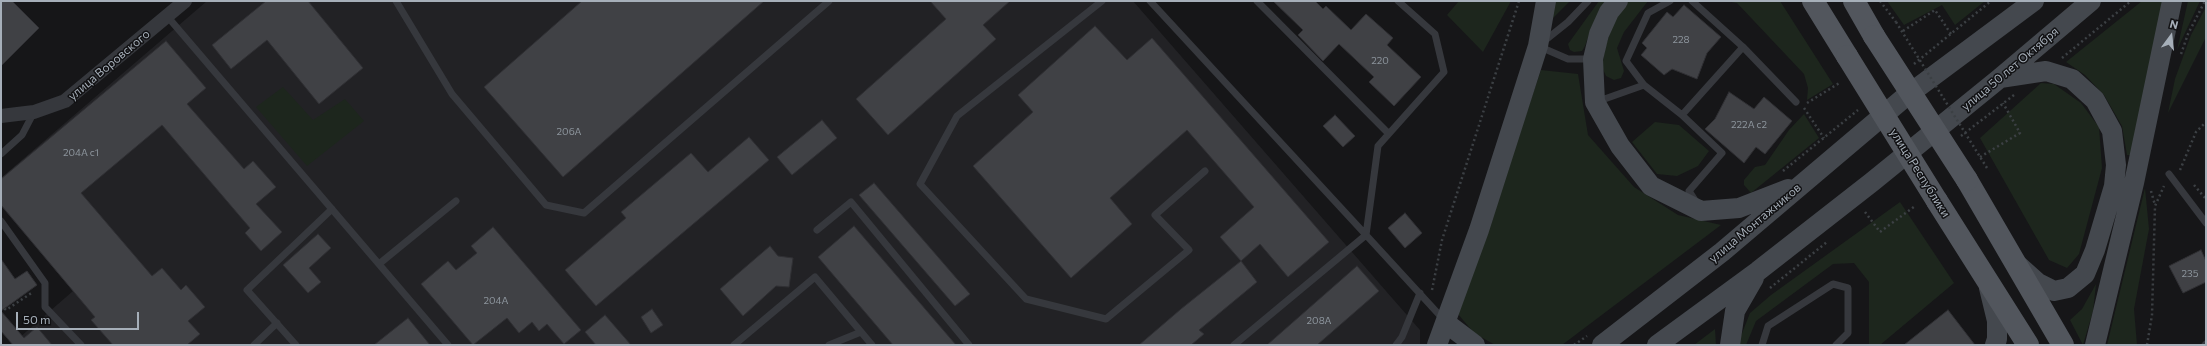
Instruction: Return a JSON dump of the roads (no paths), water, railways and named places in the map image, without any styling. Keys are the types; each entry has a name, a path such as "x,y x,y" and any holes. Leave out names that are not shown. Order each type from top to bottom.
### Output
{"main road":[{"path":"1437,345 1479,230 1538,46 1546,1"},
{"path":"1618,1 1609,12 1599,34 1593,59 1595,102 1620,146 1651,186 1701,211 1739,208 1801,184"},
{"name":"улица Республики","path":"1813,1 1988,284 2028,345"},
{"name":"улица Монтажников","path":"1602,345 1722,252 1905,97 2034,1"},
{"name":"улица 50 лет Октября","path":"1758,271 2000,78 2091,1"},
{"path":"2095,345 2134,183 2172,1"},
{"path":"1854,2 1874,36 1967,180 2063,345"},
{"path":"2000,78 2046,71 2072,79 2095,100 2112,130 2116,165 2114,186 2096,250 2084,274 2068,288 2054,291 2038,283 2017,264"},
{"path":"1657,345 1758,271"},
{"path":"1730,345 1735,311 1758,271"},
{"path":"1988,284 1997,321 1997,339 1995,345"},
{"path":"1446,323 1475,345"}],"street":[{"name":"улица Воровского","path":"1,116 34,112 65,102 185,1"}],"lane":[{"path":"396,1 452,94 546,205 584,212 829,1"},
{"path":"1102,1 957,116 920,184 1026,299 1106,319 1190,250 1155,215 1205,171"},
{"path":"1150,1 1430,303 1446,323"},
{"path":"1257,1 1388,133"},
{"path":"1234,345 1366,235 1378,146 1444,72 1435,34 1398,1"},
{"path":"1588,1 1568,22 1538,46 1568,60 1593,59"},
{"path":"1670,1 1648,13 1626,61 1644,85 1682,115 1722,153 1689,191 1701,211"},
{"path":"1692,1 1742,47 1796,102"},
{"path":"167,16 448,345"},
{"path":"1682,115 1742,47"},
{"path":"1595,102 1644,85"},
{"path":"1,154 22,135 34,112"},
{"path":"2169,174 2206,223"},
{"path":"379,264 456,200"},
{"path":"817,230 851,202 970,345"},
{"path":"296,345 247,290 332,209"},
{"path":"1,221 45,283 45,307 81,345"},
{"path":"734,345 815,276 872,345"},
{"path":"1762,345 1768,326 1833,284 1848,288 1848,333 1836,345"},
{"path":"1396,345 1402,337 1420,293"},
{"path":"254,345 277,323"},
{"path":"829,345 860,332"}]}
